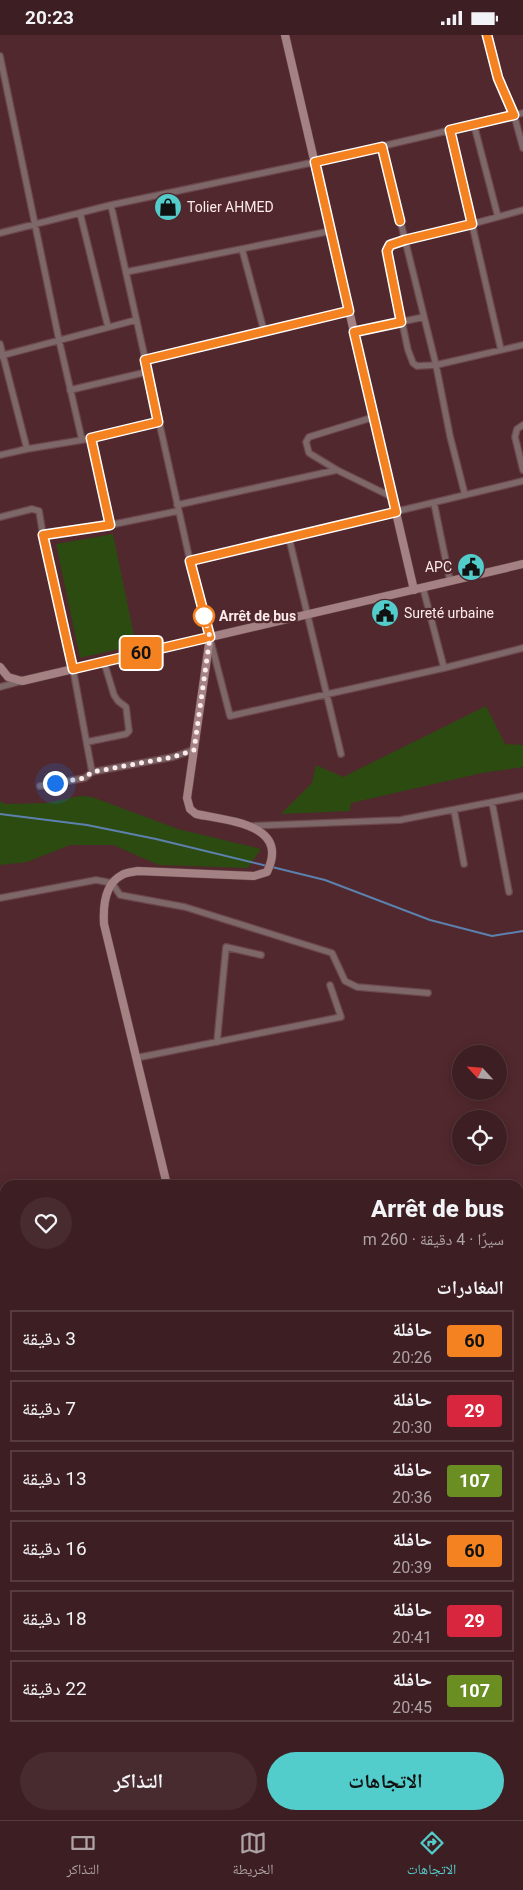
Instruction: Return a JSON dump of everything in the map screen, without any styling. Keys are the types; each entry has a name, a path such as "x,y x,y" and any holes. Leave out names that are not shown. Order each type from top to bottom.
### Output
{"street":[{"path":"285,35 414,590"},
{"path":"487,35 498,78 514,115 523,148"},
{"path":"0,56 34,224 82,440"},
{"path":"0,233 111,205 315,162 523,113"},
{"path":"474,125 498,217"},
{"path":"450,130 501,350"},
{"path":"382,147 436,365 450,436 465,495"},
{"path":"111,205 177,508 230,716 444,668 523,648"},
{"path":"523,210 405,240 390,245 387,251 401,322 413,363 417,366 436,365 523,345"},
{"path":"80,213 108,327"},
{"path":"126,272 331,231"},
{"path":"242,249 264,331"},
{"path":"145,360 349,311"},
{"path":"354,332 424,317"},
{"path":"1,355 136,320"},
{"path":"0,344 1,355 27,449 0,455"},
{"path":"70,390 148,372"},
{"path":"374,417 319,433 309,437 306,442 309,453 336,470 392,497"},
{"path":"21,450 82,440 158,422"},
{"path":"523,425 517,429 515,437 523,470"},
{"path":"91,438 110,525"},
{"path":"43,535 110,525 336,470"},
{"path":"190,561 523,481"},
{"path":"434,503 450,581"},
{"path":"0,517 32,509 39,511 73,669 92,772"},
{"path":"289,538 341,754"},
{"path":"0,687 523,564"},
{"path":"423,587 444,668"},
{"path":"210,637 187,798 190,809 196,814 250,826 400,820 523,796"},
{"path":"87,742 126,734 129,731 126,707 114,695 104,662"},
{"path":"0,667 8,677 22,681"},
{"path":"40,785 85,778 92,772 173,757 194,750"},
{"path":"492,802 509,892"},
{"path":"454,810 464,864"},
{"path":"166,1180 104,924 103,908 112,883 122,874 138,871 254,876 267,873 273,861 273,847 266,835 250,826"},
{"path":"0,898 96,880 112,883 120,895 185,907 332,953 344,981 357,987 428,993"},
{"path":"217,1042 226,947 261,955"},
{"path":"136,1058 341,1017 330,985"}],"green space":[{"path":"113,534 136,645 80,658 56,544"},
{"path":"486,706 505,744 523,745 523,767 482,773 351,803 350,811 281,814 312,783 316,765 343,777"},
{"path":"80,796 92,797 178,829 261,849 248,868 159,865 113,845 70,845 27,862 0,865 0,801 5,804 46,803"}],"waterway":[{"path":"0,814 87,825 156,839 267,866"},
{"path":"272,867 325,880 430,920 492,936 523,931"}],"bus line":[{"name":"60","path":"400,221 382,147 315,162 349,311 145,360 158,422 91,438 110,525 43,535 73,669 210,637 190,561 396,512 354,332 401,322 387,251 390,245 472,224 450,130 514,115 498,78 487,35"}],"place":[{"name":"Tolier AHMED","path":"168,207"},
{"name":"APC","path":"471,567"},
{"name":"Sureté urbaine","path":"385,613"},
{"name":"Arrêt de bus","path":"204,616"}],"route":[{"path":"55,783 85,778 92,772 173,757 194,750 210,637 204,616"}]}
